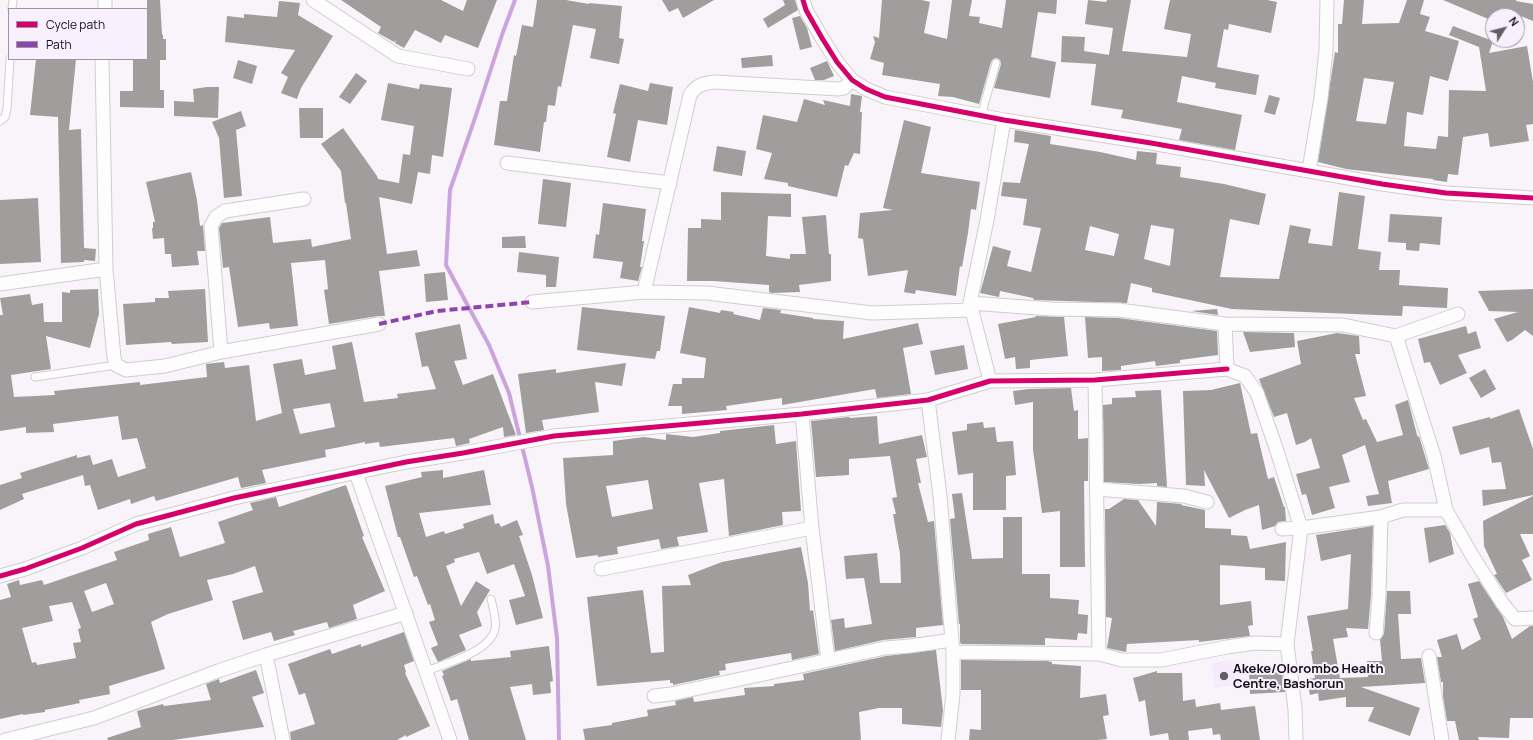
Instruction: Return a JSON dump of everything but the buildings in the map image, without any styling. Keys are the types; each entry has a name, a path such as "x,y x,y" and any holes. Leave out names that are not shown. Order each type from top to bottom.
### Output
{"street":[{"path":"313,0 398,56 468,69"},
{"path":"803,0 806,10 822,38 837,62 852,80 866,89 885,97 981,116 1151,143 1382,184 1446,193 1533,198"},
{"path":"1309,170 1321,98 1326,50 1327,0"},
{"path":"102,60 106,269 114,358 116,365 126,370 165,366 221,352 379,324"},
{"path":"644,292 690,95 694,89 699,86 715,82 839,89 844,88 852,80"},
{"path":"990,381 971,306 1004,120"},
{"path":"507,163 670,183"},
{"path":"221,352 211,226 216,217 225,211 304,199"},
{"path":"0,284 106,269"},
{"path":"532,302 644,292 707,293 872,313 971,306 1119,310 1225,324 1342,325 1396,336 1458,314"},
{"path":"1225,324 1227,369"},
{"path":"1396,336 1434,456 1446,510 1472,557 1503,604 1515,619 1533,618"},
{"path":"0,576 53,559 136,524 234,498 406,462 554,436 802,414 928,400 990,381 1095,380 1227,369 1245,376 1257,393 1301,528 1287,644 1295,709 1296,740"},
{"path":"1095,380 1099,654"},
{"path":"928,400 940,496 952,646 953,694 948,740"},
{"path":"802,414 812,528 828,660"},
{"path":"356,473 449,740"},
{"path":"1097,489 1184,496 1207,502"},
{"path":"1282,529 1301,528 1380,516 1403,510 1446,510"},
{"path":"1376,632 1379,595 1380,516"},
{"path":"601,568 812,528"},
{"path":"5,740 94,718 218,671 406,613"},
{"path":"654,696 671,694 885,648 910,646 952,646 1099,654 1122,660 1161,660 1248,644 1287,644"},
{"path":"266,655 283,740"},
{"path":"1429,656 1442,740"}],"lane":[{"path":"0,121 5,117 7,109 10,60"},
{"path":"981,116 996,63"},
{"path":"35,377 116,365"},
{"path":"426,672 475,651 488,642 495,630 495,617 491,599"}],"shaded area":[{"name":"Akeke/Olorombo Health Centre, Bashorun","path":"1233,660 1236,685 1215,688 1211,663"}],"waterway":[{"path":"515,0 450,190 446,265 489,345 509,393 532,487 548,566 557,638 559,740"}],"marked path":[{"path":"379,324 437,311 532,302"}],"cycle path":[{"path":"803,0 806,10 822,38 837,62 852,80 866,89 885,97 1004,120 1151,143 1382,184 1446,193 1533,198"},
{"path":"0,576 25,569 82,548 136,524 234,498 406,462 554,436 802,414 928,400 990,381 1095,380 1227,369"}],"place":[{"name":"Akeke/Olorombo Health Centre, Bashorun","path":"1224,676"}]}
